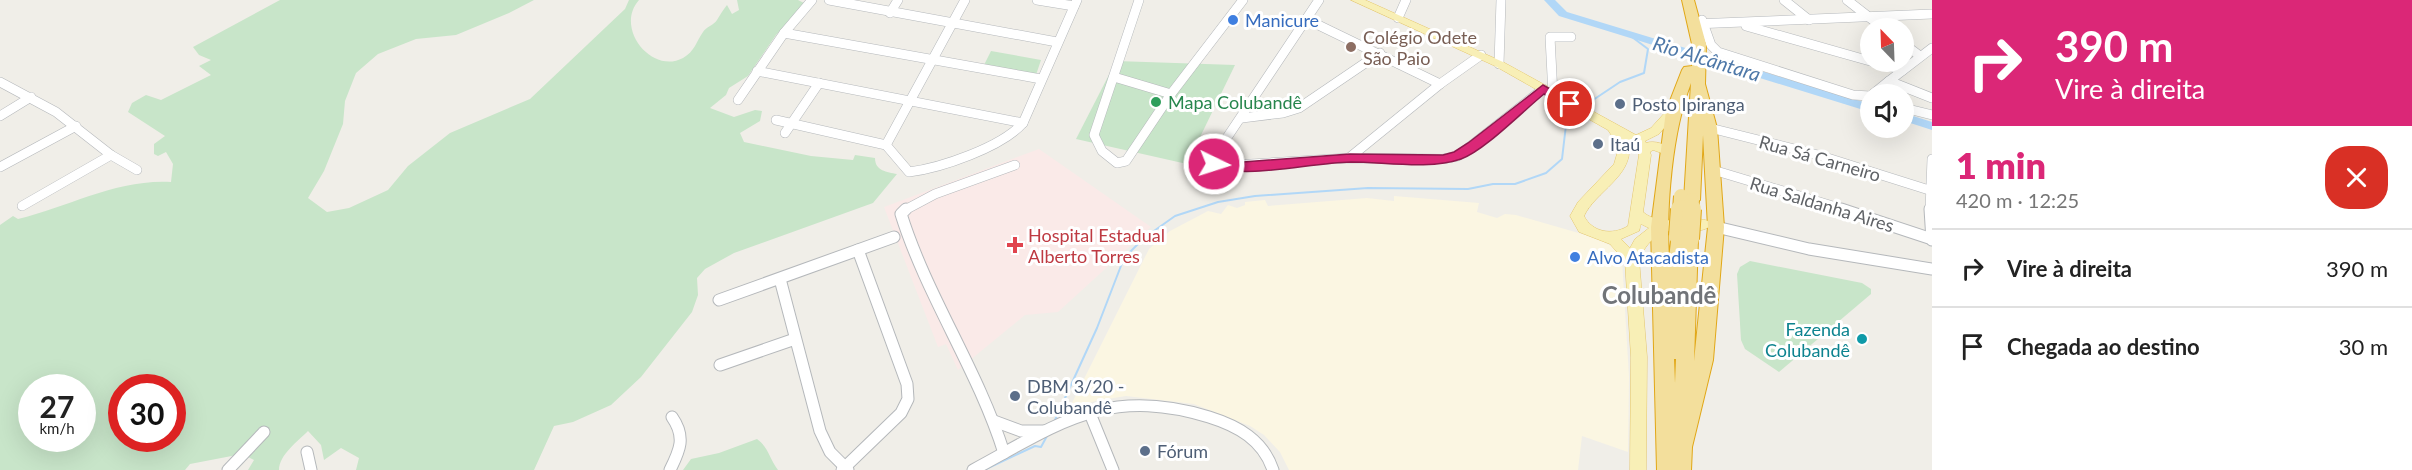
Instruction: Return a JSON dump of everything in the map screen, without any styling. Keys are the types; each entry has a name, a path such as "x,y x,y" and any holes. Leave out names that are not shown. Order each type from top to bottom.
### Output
{"highway":[{"path":"1678,0 1700,44"},
{"path":"1675,443 1694,72 1700,44 1695,15"},
{"path":"1681,470 1675,443 1659,227 1673,111 1694,72"},
{"path":"1667,470 1704,360 1715,245 1711,226 1715,206 1710,128 1694,72"},
{"path":"1685,218 1702,215 1715,206"},
{"path":"1685,218 1715,245"}],"main road":[{"path":"1356,0 1499,64 1613,128 1635,146 1652,145 1667,151"},
{"path":"1632,259 1615,241 1584,229 1578,222 1578,212 1611,177 1635,146 1655,131 1673,111"},
{"path":"1603,236 1630,232 1634,228 1636,213 1635,146"},
{"path":"1662,195 1685,218 1711,226"},
{"path":"1636,213 1644,220 1659,227"},
{"path":"1638,470 1639,357 1632,259 1640,242 1659,227 1685,218"}],"street":[{"path":"738,99 784,33 812,0"},
{"path":"829,0 1057,42"},
{"path":"890,13 898,0"},
{"path":"887,140 908,101 934,61 965,0"},
{"path":"887,140 906,170 916,172 1005,138 1023,123 1075,3 1036,0"},
{"path":"1139,0 1094,135 1095,142 1113,162 1126,160 1132,153 1171,94 1243,0"},
{"path":"1319,0 1308,20 1215,157 1213,162 1217,166 1350,158 1443,159 1458,156 1548,92 1550,37 1556,35 1572,38"},
{"path":"1398,18 1406,0"},
{"path":"1499,64 1501,0"},
{"path":"1784,0 1809,20"},
{"path":"1846,0 1868,17"},
{"path":"1737,24 1932,14"},
{"path":"1695,15 1737,24 1860,58"},
{"path":"1308,20 1440,84"},
{"path":"784,33 1041,79"},
{"path":"1700,44 1730,57 1860,95"},
{"path":"1914,61 1932,48"},
{"path":"1914,52 1920,56"},
{"path":"1242,118 1283,113 1299,108 1380,53"},
{"path":"1350,158 1440,84 1481,56"},
{"path":"757,70 1023,123"},
{"path":"1885,84 1900,72"},
{"path":"1114,77 1171,94"},
{"path":"1889,81 1932,98"},
{"path":"0,82 31,97 76,126 111,155 137,170"},
{"path":"788,129 819,83"},
{"path":"0,116 31,97"},
{"path":"1914,110 1932,115"},
{"path":"776,120 788,129 887,140"},
{"path":"0,167 76,126"},
{"name":"Rua Sá Carneiro","path":"1710,128 1808,153 1929,190"},
{"path":"22,206 111,155"},
{"path":"1932,159 1929,190 1932,239"},
{"path":"1004,453 994,422 913,253 901,214 906,207 935,194 1015,165"},
{"name":"Rua Saldanha Aires","path":"1713,170 1816,200 1932,239"},
{"path":"1711,226 1809,249 1932,269"},
{"path":"718,300 894,237"},
{"path":"780,279 819,431 830,452 845,469 901,413 908,399 907,384 858,250"},
{"path":"720,365 795,339"},
{"path":"973,470 1045,431 1089,411 1107,406 1145,403 1189,409 1244,431 1260,444 1273,470"},
{"path":"1089,411 1113,470"},
{"path":"670,470 682,447 683,436 672,417"},
{"path":"994,422 1021,431 1045,431"},
{"path":"228,470 264,432"},
{"path":"307,452 311,470"}],"shaded area":[{"name":"Hospital Estadual Alberto Torres","path":"1039,149 1151,227 1058,312 1025,315 958,370 946,344 938,347 884,207"},
{"path":"1394,196 1479,203 1477,212 1497,218 1505,214 1516,215 1596,238 1615,248 1622,259 1629,377 1628,452 1582,436 1578,470 1289,470 1280,452 1264,435 1250,426 1194,404 1126,396 1095,401 1068,411 1149,249 1170,231 1208,211 1221,214 1228,205 1237,208 1245,205 1245,202 1265,200 1268,206 1367,198 1394,201"}],"green space":[{"path":"280,0 534,0 456,35 416,39 378,54 356,73 345,101 343,124 324,171 308,198 327,212 349,208 388,190 408,166 450,133 530,99 625,9 629,0 639,0 632,11 631,23 640,46 649,55 671,62 683,58 690,52 704,30 716,22 727,5 732,14 739,10 737,0 798,0 806,4 776,35 748,76 729,88 726,95 710,108 734,117 755,110 762,111 760,121 740,133 744,142 811,156 853,160 855,155 875,158 879,168 897,174 873,203 734,253 705,269 697,278 698,295 692,312 641,377 611,405 573,422 554,426 534,470 356,470 359,458 341,448 324,460 321,445 308,431 282,459 279,470 248,470 254,460 242,454 190,464 185,470 0,470 0,225 13,216 18,219 37,214 112,189 151,182 171,182 173,164 166,152 158,156 154,154 154,144 165,136 128,112 132,103 146,95 161,100 211,75 199,66 211,60 199,55 193,47"},
{"path":"991,51 1041,60 1036,75 984,65"},
{"name":"Mapa Colubandê","path":"1116,61 1235,65 1187,164 1076,139"},
{"path":"1750,261 1862,283 1871,289 1871,294 1779,372 1745,349 1741,340 1737,274 1740,267"},
{"path":"757,439 764,446 778,470 683,470 691,459 719,453"}],"waterway":[{"name":"Rio Alcântara","path":"1549,0 1563,14 1860,105"},
{"path":"1581,108 1620,82 1644,73 1648,49 1628,34"},
{"path":"1055,420 1097,328 1124,258 1144,238 1175,216 1218,202 1255,196 1368,188 1468,189 1493,184 1515,184 1546,173 1562,159 1566,125 1576,111"},
{"name":"Rio Alcântara","path":"1914,120 1932,126"},
{"path":"984,470 1035,446 1041,447 1047,436"}],"place":[{"name":"Manicure","path":"1233,20"},
{"name":"Colégio Odete São Paio","path":"1351,47"},
{"name":"Mapa Colubandê","path":"1156,102"},
{"name":"Posto Ipiranga","path":"1620,104"},
{"name":"Itaú","path":"1598,144"},
{"name":"Hospital Estadual Alberto Torres","path":"1015,245"},
{"name":"Alvo Atacadista","path":"1575,257"},
{"name":"Fazenda Colubandê","path":"1862,339"},
{"name":"DBM 3/20 - Colubandê","path":"1015,396"},
{"name":"Fórum","path":"1145,451"}],"district":[{"name":"Colubandê","path":"1659,294"}],"route":[{"path":"1214,164 1230,167 1350,158 1443,159 1458,156 1543,89 1570,104"}]}
